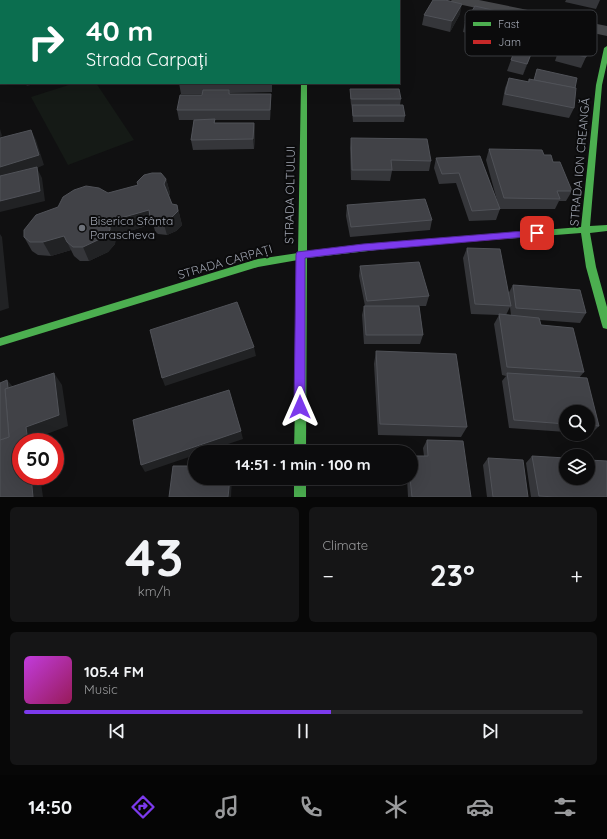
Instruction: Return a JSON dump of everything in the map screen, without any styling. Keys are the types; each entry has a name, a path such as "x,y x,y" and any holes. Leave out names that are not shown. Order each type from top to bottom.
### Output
{"street":[{"path":"458,0 506,10"},
{"path":"597,29 607,31"},
{"name":"STRADA ION CREANGĂ","path":"607,48 599,85 584,229 591,267 607,325"},
{"name":"STRADA OLTULUI","path":"300,445 300,255 304,84"},
{"name":"STRADA CARPAȚI","path":"0,342 258,263 300,255 363,247 607,228"},
{"path":"300,485 300,497"}],"shaded area":[{"path":"72,84 97,84 134,140 68,165 31,97"}],"building":[{"path":"433,0 445,0 462,4 452,21 424,15"},
{"path":"475,6 492,10 472,10"},
{"path":"513,56 530,56 527,64 511,60"},
{"path":"537,69 577,78 575,88 534,80"},
{"path":"509,78 529,82 529,79 576,88 574,108 505,94"},
{"path":"350,89 399,89 401,99 351,99"},
{"path":"203,90 229,90 229,94 271,94 270,110 177,110 180,95 202,95"},
{"path":"352,105 403,105 405,116 353,116"},
{"path":"215,119 214,123 254,123 253,139 191,140 194,120"},
{"path":"31,130 39,155 0,167 0,138"},
{"path":"351,138 427,139 431,161 391,160 392,170 352,170"},
{"path":"489,149 542,150 544,155 551,155 553,162 560,162 572,191 557,191 560,199 504,198"},
{"path":"480,156 500,209 472,211 459,173 442,174 436,158"},
{"path":"37,167 40,191 0,201 0,176"},
{"path":"161,173 166,179 164,184 172,204 177,205 178,211 172,217 163,221 154,220 150,217 149,210 110,221 110,230 102,238 83,247 73,247 67,242 64,236 43,242 30,242 24,237 24,230 36,215 58,207 63,197 74,190 86,186 99,188 108,193 138,185 137,182 144,175"},
{"path":"425,199 432,220 351,227 347,205"},
{"path":"467,248 500,249 511,306 475,304"},
{"path":"419,262 429,296 367,301 360,266"},
{"path":"513,285 580,290 586,313 516,308"},
{"path":"237,302 254,347 162,378 150,330"},
{"path":"364,306 419,306 423,335 366,335"},
{"path":"499,314 539,318 541,325 573,328 584,372 507,367"},
{"path":"376,351 456,354 467,427 380,424"},
{"path":"54,373 59,415 26,427 27,433 12,433 12,485 32,485 33,497 0,497 0,440 9,437 5,389"},
{"path":"507,373 587,378 594,405 559,405 559,423 514,420"},
{"path":"7,380 8,388 5,389 9,437 0,440 0,383"},
{"path":"229,390 241,431 200,445 188,445 188,449 141,465 133,420"},
{"path":"595,410 599,426 595,426"},
{"path":"427,440 463,441 471,497 412,497 411,485 418,485 418,456 428,456"},
{"path":"532,456 559,458 559,485 595,485 595,460 607,461 607,497 539,496"},
{"path":"488,458 523,460 528,497 493,497"},
{"path":"173,466 188,466 188,485 229,485 228,497 169,497"}],"traffic: fast":[{"path":"607,48 599,85 585,229 591,267 607,325"},
{"path":"300,445 304,84"},
{"path":"505,236 607,228"},
{"path":"0,342 258,263 366,247 403,244"},
{"path":"300,485 300,497"}],"traffic: jam":[{"path":"403,244 505,236"}],"place":[{"name":"Biserica Sfânta Parascheva","path":"82,228"}],"route":[{"path":"300,407 300,255 363,247 537,233"}]}
